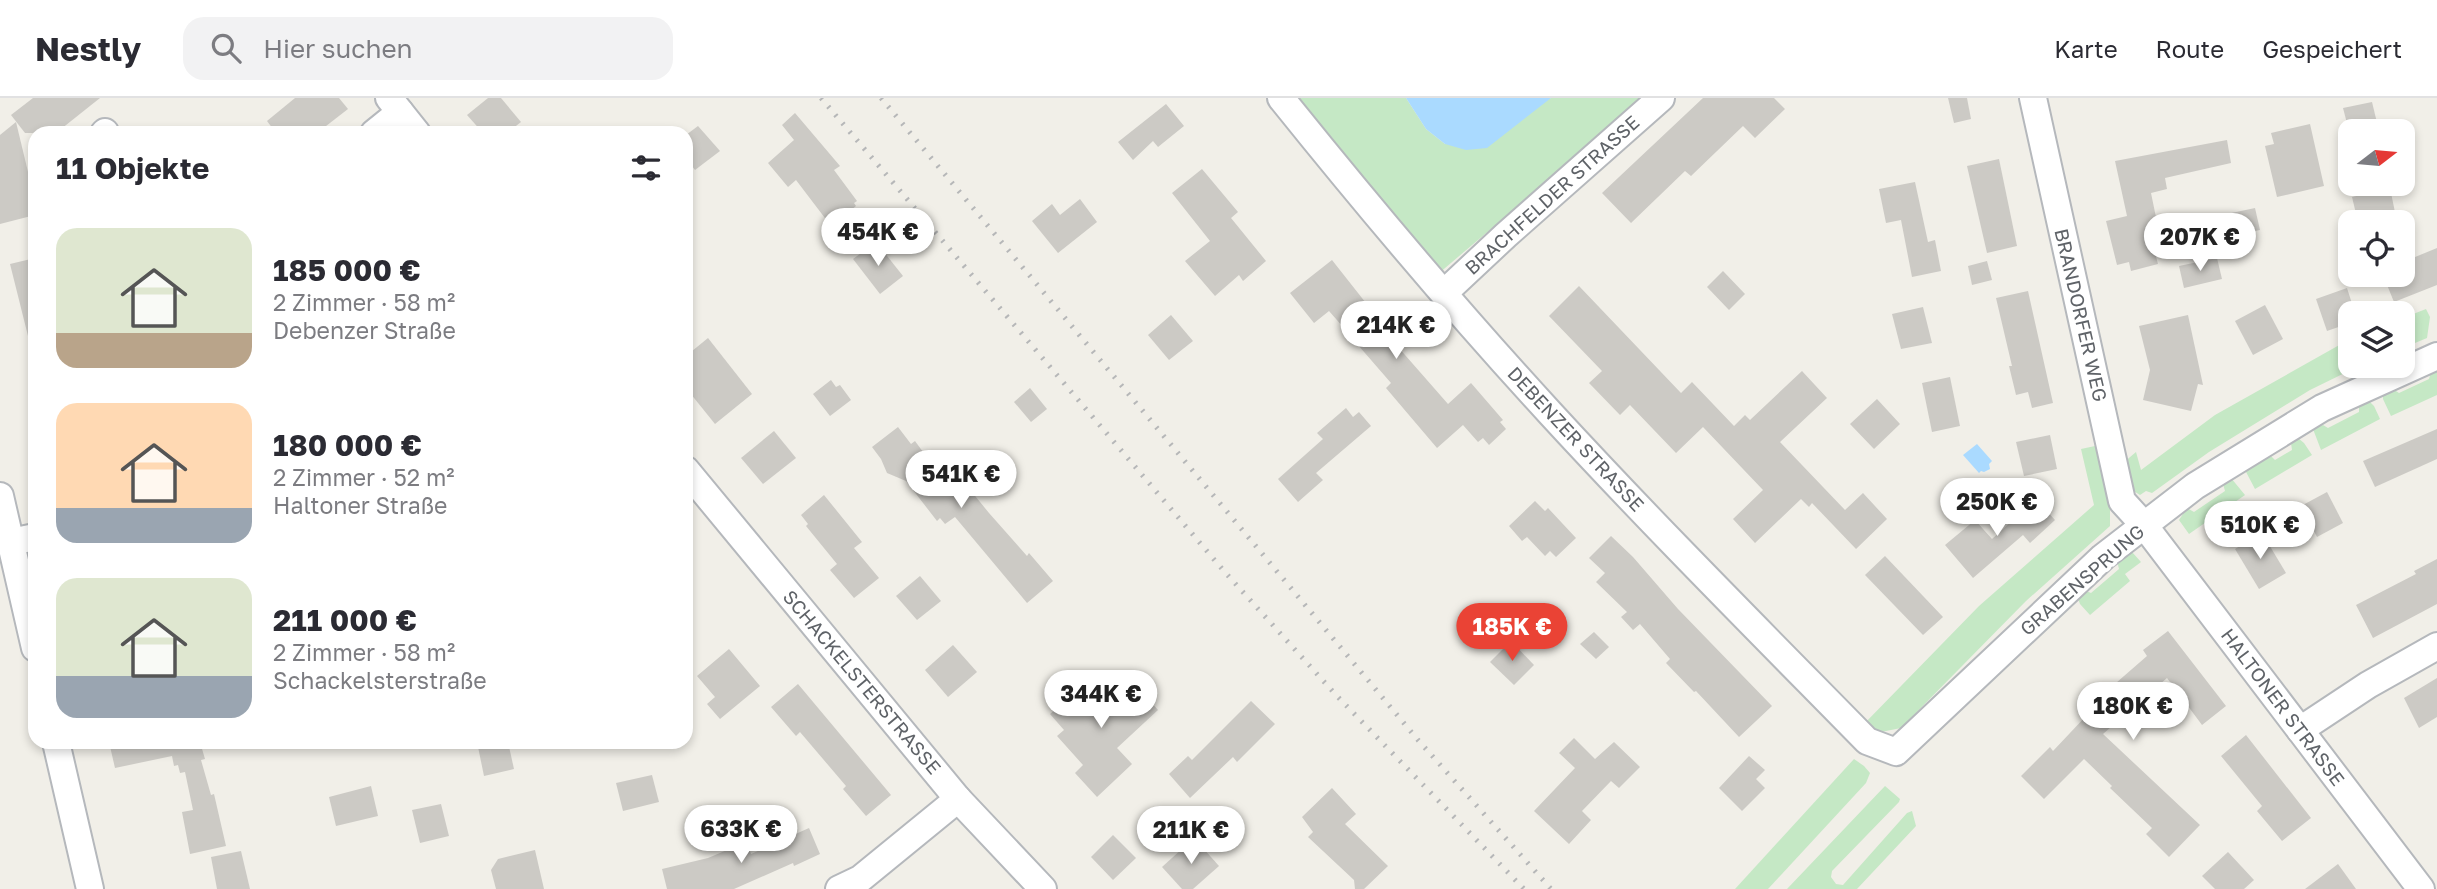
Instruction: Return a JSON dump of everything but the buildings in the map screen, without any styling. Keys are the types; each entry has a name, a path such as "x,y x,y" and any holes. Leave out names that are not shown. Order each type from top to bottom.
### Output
{"street":[{"name":"DEBENZER STRASSE","path":"1281,98 1444,293 1658,528 1867,741 1896,752"},
{"name":"BRACHFELDER STRASSE","path":"1444,293 1661,98"},
{"name":"BRANDORFER WEG","path":"2033,98 2122,501 2144,526"},
{"path":"384,126 402,114"},
{"name":"GRABENSPRUNG","path":"1896,752 2103,557 2195,486 2322,408 2437,356"},
{"name":"SCHACKELSTERSTRASSE","path":"693,478 958,799 1043,889"},
{"path":"0,496 23,540 28,585"},
{"name":"HALTONER STRASSE","path":"2144,526 2421,889"},
{"path":"2300,730 2368,685 2437,646"},
{"path":"58,749 90,889"},
{"path":"839,889 860,879 958,799"}],"green space":[{"path":"1291,98 1406,98 1426,129 1445,144 1551,98 1645,98 1438,274"},
{"path":"2426,309 2430,317 2427,338 2415,343 2415,313"},
{"path":"2338,346 2338,376 2310,390 2209,452 2152,493 2146,491 2140,495 2129,488 2123,463 2136,452 2141,470 2215,415"},
{"path":"2437,369 2437,395 2391,416 2383,393 2393,389 2399,393 2429,379 2431,372"},
{"path":"2368,400 2380,419 2321,450 2313,429 2323,425 2328,428 2359,412 2359,405"},
{"path":"2298,438 2312,455 2255,489 2245,470 2270,455 2275,460 2292,450 2291,443"},
{"path":"2095,446 2110,502 2110,526 2026,601 1901,728 1881,732 1862,726 1979,606 2094,505 2081,449"},
{"path":"2231,478 2245,495 2189,534 2179,520 2187,508 2194,512 2225,491 2223,484"},
{"path":"2132,552 2141,562 2125,574 2130,581 2090,615 2077,596 2084,590 2091,593 2119,569 2117,561"},
{"path":"1854,759 1870,773 1866,783 1768,889 1735,889"},
{"path":"1885,786 1900,799 1899,802 1832,871 1831,877 1836,884 1843,885 1907,813 1912,811 1916,826 1857,889 1787,889"}],"water":[{"path":"1406,98 1551,98 1487,148 1466,150 1445,144 1426,129"},
{"path":"1977,444 1992,461 1989,464 1990,469 1979,473 1963,455"}],"railway":[{"path":"821,98 1223,570 1336,695 1524,889"},
{"path":"881,98 1418,740 1551,889"}]}
